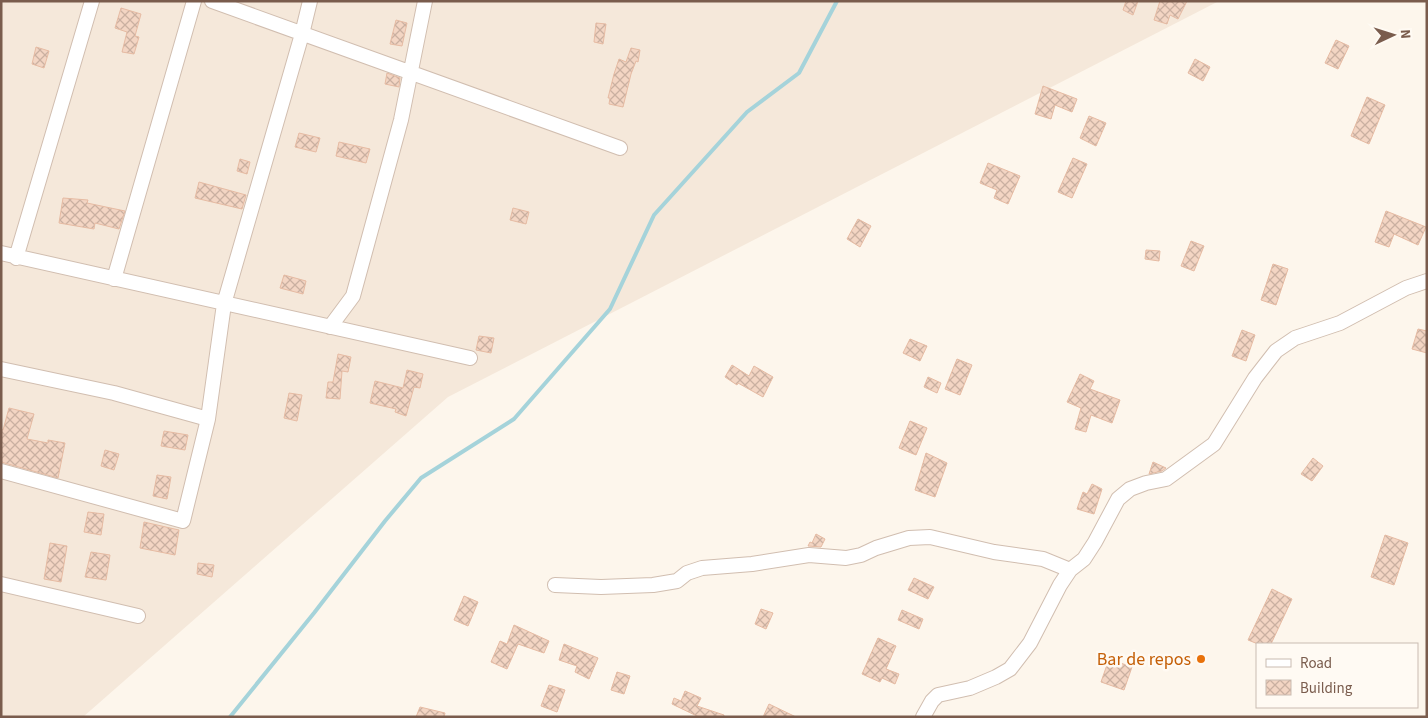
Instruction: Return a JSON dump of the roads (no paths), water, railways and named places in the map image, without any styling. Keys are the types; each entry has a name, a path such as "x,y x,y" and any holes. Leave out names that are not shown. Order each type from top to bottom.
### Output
{"street":[{"path":"16,258 92,1"},
{"path":"114,279 194,1"},
{"path":"212,1 620,148"},
{"path":"1,471 184,521 208,419 224,304 310,1"},
{"path":"330,327 353,296 401,120 425,1"},
{"path":"1,253 16,258 470,358"},
{"path":"923,717 932,701 938,695 970,688 996,677 1010,668 1030,643 1060,585 1070,570 1084,559 1095,542 1118,499 1130,489 1146,482 1166,479 1214,444 1255,378 1276,351 1295,338 1340,323 1406,288 1427,281"},
{"path":"1,370 114,393 208,419"},
{"path":"555,585 601,587 653,585 677,581 687,573 702,568 752,564 809,555 846,558 861,555 876,548 909,538 930,537 994,552 1043,559 1070,570"},
{"path":"1,584 138,616"}],"waterway":[{"path":"230,717 421,478 514,419 610,309 654,215 747,112 799,73 837,1"}],"place":[{"name":"Bar de repos","path":"1201,659"}]}
